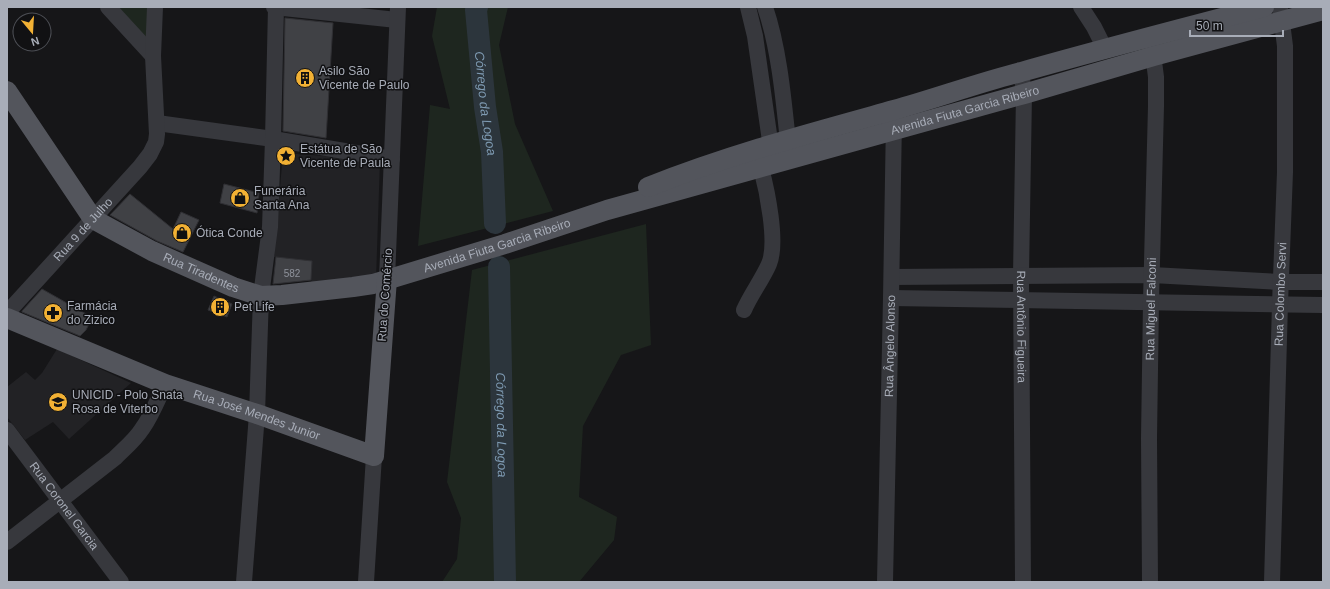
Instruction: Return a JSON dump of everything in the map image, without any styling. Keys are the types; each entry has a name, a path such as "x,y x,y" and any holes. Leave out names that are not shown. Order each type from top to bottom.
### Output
{"main road":[{"name":"Avenida Fiuta Garcia Ribeiro","path":"387,279 505,244 607,210 626,197 639,191 731,166 779,142 894,110 1021,71 1105,49 1152,47 1222,12 1264,7"},
{"name":"Avenida Fiuta Garcia Ribeiro","path":"731,166 775,164 1024,94 1152,47 1281,14 1323,10"},
{"path":"7,91 93,219"},
{"name":"Rua Tiradentes","path":"93,219 152,251 233,287 261,296 354,287 387,279"},
{"name":"Rua do Comércio","path":"374,456 387,279"},
{"name":"Rua José Mendes Junior","path":"7,318 165,384 257,414 374,456"}],"street":[{"path":"108,7 153,56"},
{"path":"155,7 153,56 157,123 273,139 392,159"},
{"path":"244,582 257,414 261,296 270,226 275,7 398,14"},
{"path":"748,7 779,142"},
{"path":"744,310 770,263 770,209 767,190 775,164 779,142 776,54 765,7"},
{"path":"1081,7 1094,27 1105,49"},
{"name":"Rua do Comércio","path":"387,279 398,14"},
{"name":"Rua Colombo Servi","path":"1272,582 1285,172 1285,46 1281,14"},
{"name":"Rua Miguel Falconi","path":"1150,582 1149,438 1156,106 1156,77 1152,47"},
{"name":"Rua Antônio Figueira","path":"1021,71 1024,94 1021,275 1023,582"},
{"name":"Rua Ângelo Alonso","path":"884,582 892,298 894,110"},
{"name":"Rua 9 de Julho","path":"7,313 140,167 150,154 156,142 157,123"},
{"path":"892,277 1152,275 1281,282 1323,282"},
{"path":"892,298 1151,301 1323,305"},
{"path":"7,542 115,458 131,442 142,429 165,384"},
{"name":"Rua Coronel Garcia","path":"7,430 121,582"},
{"name":"Rua do Comércio","path":"366,582 374,456"}],"shaded area":[{"path":"112,7 148,8 148,42"},
{"path":"437,7 508,7 499,45 515,124 553,211 418,246 430,105 450,109 432,36"},
{"path":"283,153 380,160 376,280 311,286 312,261 274,257"},
{"path":"646,224 651,345 621,355 583,426 579,497 617,517 614,540 579,582 442,582 457,559 461,518 447,482 472,270"},
{"name":"UNICID - Polo Snata Rosa de Viterbo","path":"57,349 131,383 69,439 53,422 25,440 7,417 7,387 26,372 35,380 42,373"}],"building":[{"name":"Asilo São Vicente de Paulo","path":"285,18 333,23 326,138 283,131"},
{"name":"Funerária Santa Ana","path":"224,184 259,193 257,213 220,203"},
{"path":"130,194 173,229 181,212 199,220 183,252 157,241 110,215"},
{"path":"276,257 312,261 311,280 273,284"},
{"name":"Farmácia do Zizico","path":"42,289 92,318 86,330 80,336 22,312"},
{"name":"Pet Life","path":"214,296 232,304 227,317 208,310"}],"waterway":[{"name":"Córrego da Logoa","path":"477,7 476,10 485,107 492,152 495,223"},
{"name":"Córrego da Logoa","path":"499,267 505,582"}],"place":[{"name":"Asilo São Vicente de Paulo","path":"305,78"},
{"name":"Estátua de São Vicente de Paula","path":"286,156"},
{"name":"Funerária Santa Ana","path":"240,198"},
{"name":"Ótica Conde","path":"182,233"},
{"name":"Pet Life","path":"220,307"},
{"name":"Farmácia do Zizico","path":"53,313"},
{"name":"UNICID - Polo Snata Rosa de Viterbo","path":"58,402"}]}
